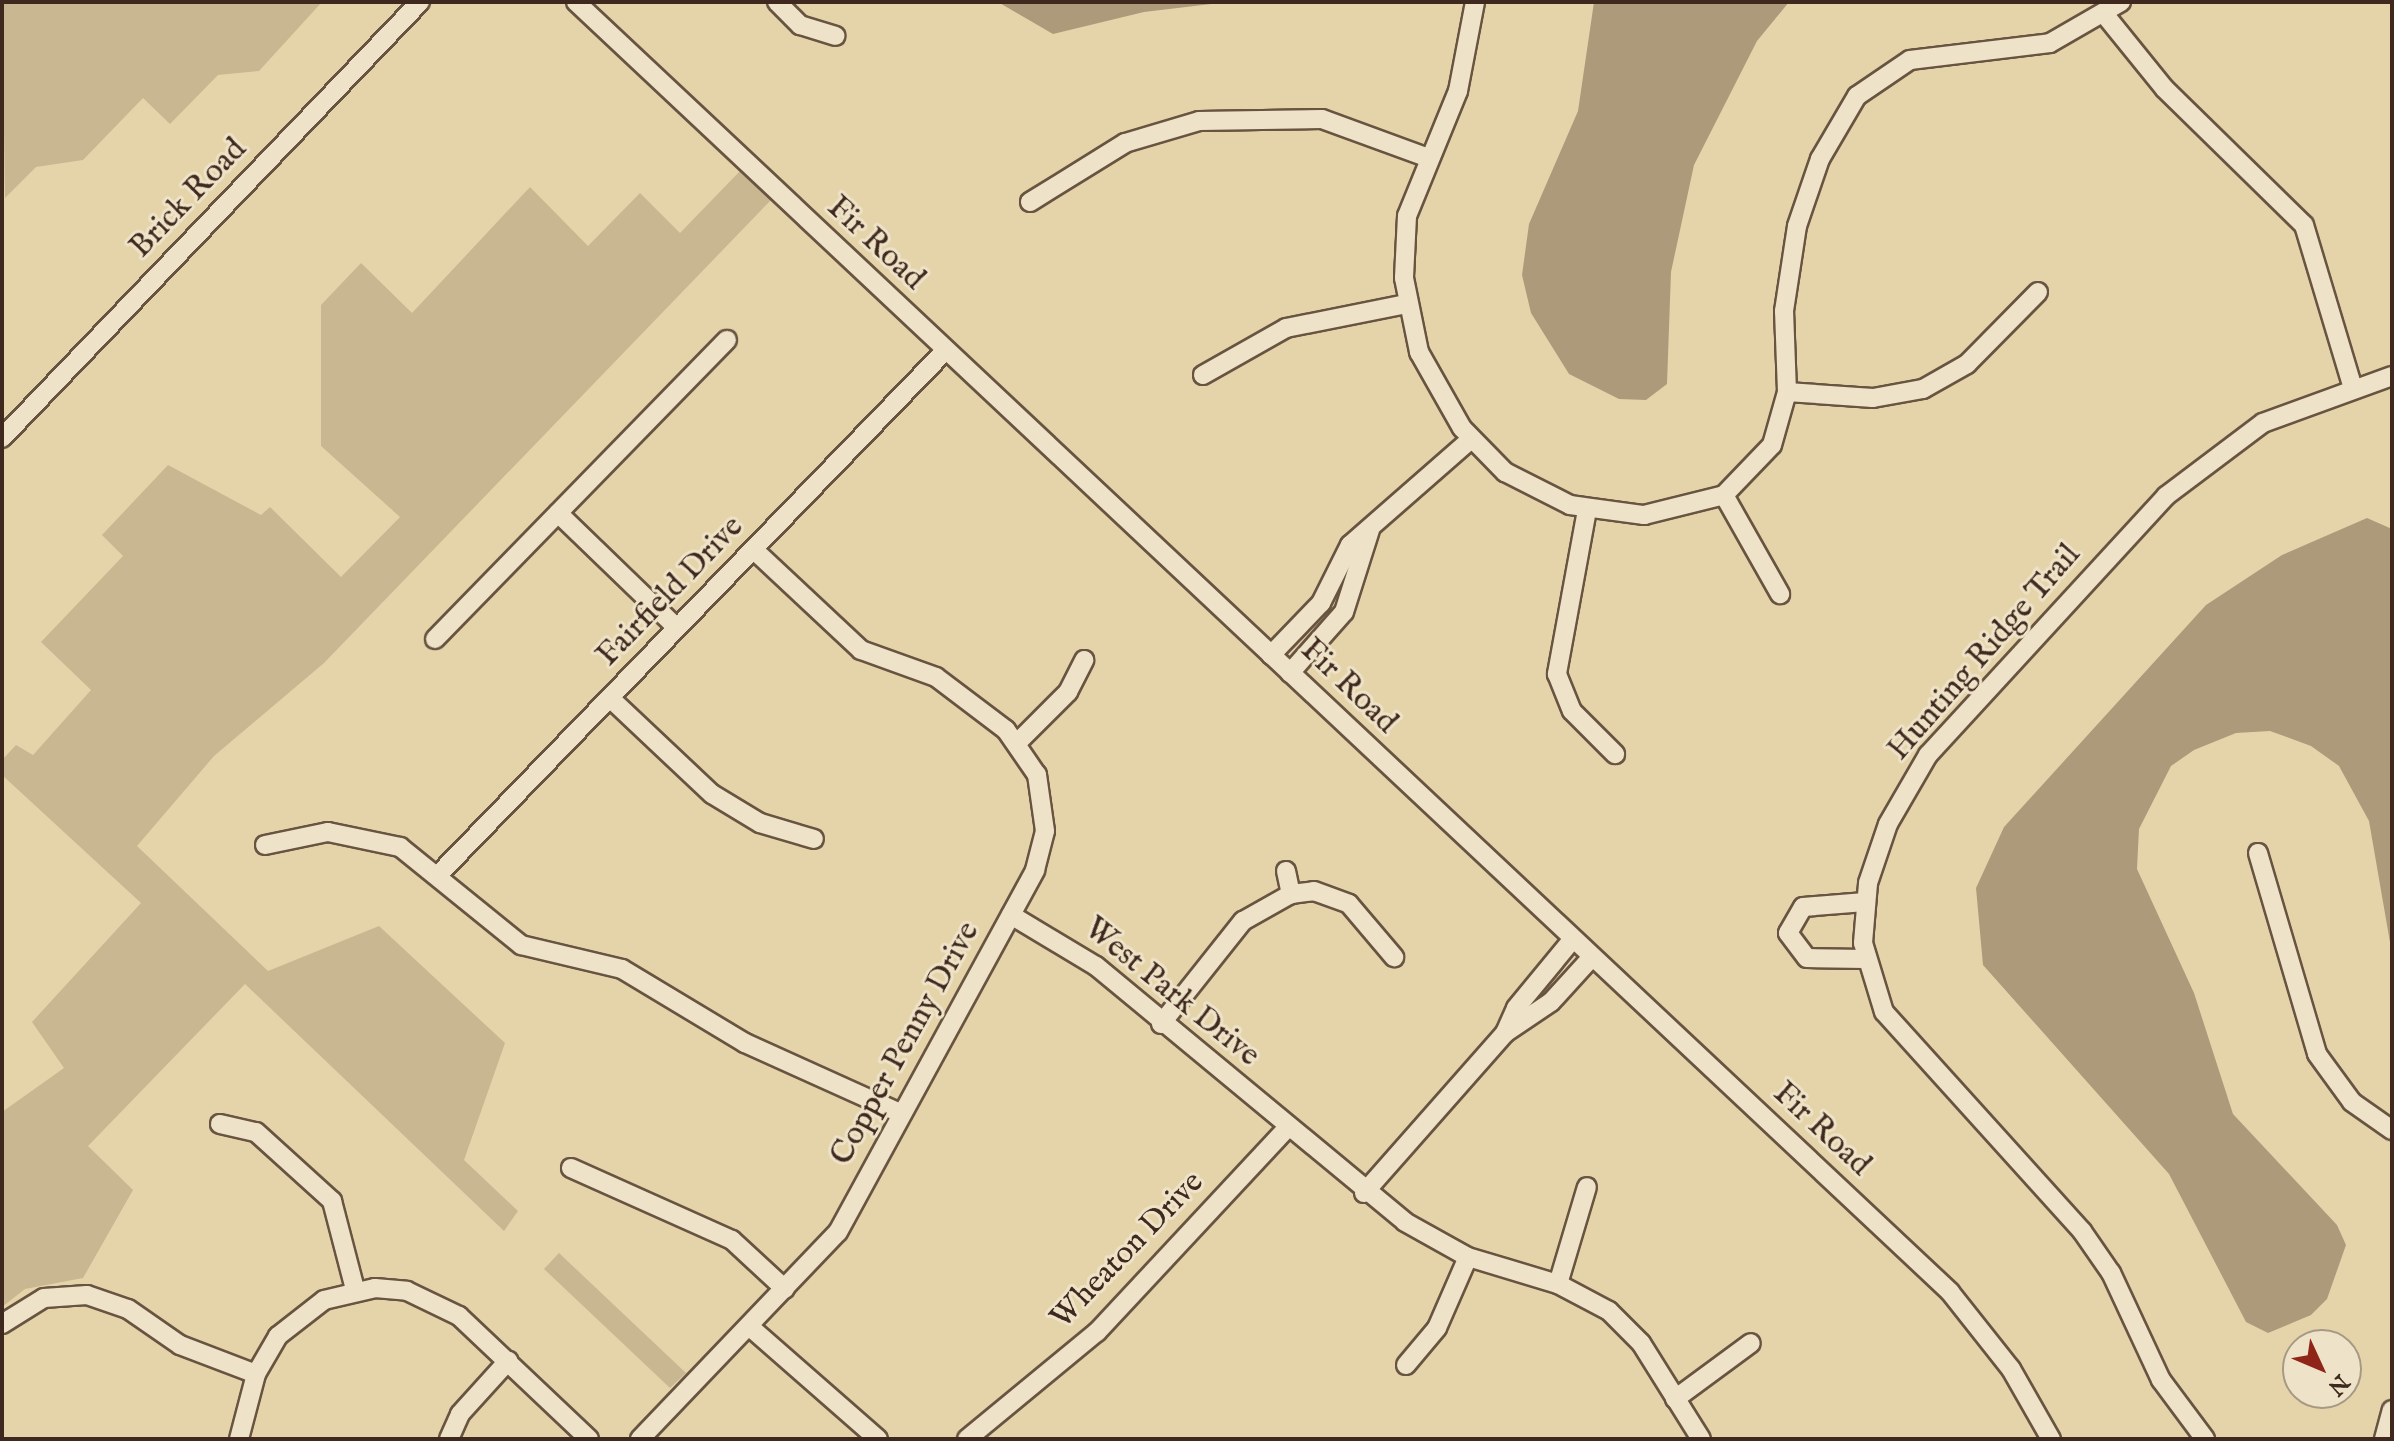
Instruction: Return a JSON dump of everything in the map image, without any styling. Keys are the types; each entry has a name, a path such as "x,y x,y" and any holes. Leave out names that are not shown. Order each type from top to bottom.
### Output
{"street":[{"name":"Brick Road","path":"2,438 420,2"},
{"name":"Fir Road","path":"576,2 1950,1292 2011,1369 2051,1439"},
{"path":"777,2 800,25 835,36"},
{"path":"1475,2 1458,91 1426,157 1407,216 1406,304 1430,378 1471,439 1523,484 1587,510 1672,512 1724,495 1772,445 1787,392 1784,311 1793,245 1820,159 1850,103 1910,60 2033,48 2105,15 2121,2"},
{"path":"2105,15 2165,89 2304,225 2353,388"},
{"path":"1030,202 1125,143 1199,121 1322,119 1426,157"},
{"path":"1787,392 1873,398 1923,389 1967,364 2038,292"},
{"path":"1203,375 1286,328 1406,304"},
{"path":"435,639 727,340"},
{"name":"Fairfield Drive","path":"439,874 945,351"},
{"name":"Hunting Ridge Trail","path":"2205,1439 2161,1380 2097,1251 1895,1030 1866,959 1865,902 1888,824 1928,755 2166,496 2240,436 2353,388 2392,376"},
{"path":"1271,655 1321,603 1350,545 1471,439"},
{"path":"1724,495 1780,594"},
{"path":"1587,510 1557,674 1572,711 1615,754"},
{"path":"558,513 677,628"},
{"path":"1290,673 1344,612 1371,527"},
{"path":"754,550 861,650 942,681 1018,742 1068,692 1084,660"},
{"path":"610,698 712,794 760,823 814,839"},
{"name":"Copper Penny Drive","path":"640,1439 838,1232 900,1113 1011,915 1038,860 1045,811 1037,775 1018,742"},
{"path":"265,845 301,834 353,832 400,847 439,874 521,945 622,969 745,1043 900,1113"},
{"path":"2258,853 2317,1054 2352,1102 2392,1130"},
{"path":"1286,871 1291,894"},
{"path":"1161,1024 1243,921 1291,894 1314,891 1349,904 1394,957"},
{"path":"1865,902 1803,907 1788,933 1807,958 1866,959"},
{"name":"West Park Drive","path":"1011,915 1079,953 1364,1193 1468,1257 1558,1284 1624,1325 1701,1439"},
{"path":"1505,1033 1516,1008 1572,940"},
{"path":"1364,1193 1505,1033 1551,1002 1591,958"},
{"path":"220,1124 256,1132 332,1201 355,1289"},
{"name":"Wheaton Drive","path":"967,1439 1097,1332 1288,1127"},
{"path":"571,1168 732,1240 785,1289"},
{"path":"1558,1284 1587,1187"},
{"path":"1406,1365 1437,1328 1468,1257"},
{"path":"239,1439 256,1374 291,1322 355,1289 392,1288 436,1301 508,1361 589,1439"},
{"path":"2,1324 44,1298 87,1295 128,1309 180,1345 256,1374"},
{"path":"750,1327 878,1439"},
{"path":"1675,1399 1751,1343"},
{"path":"449,1439 460,1414 508,1361"},
{"path":"2384,1439 2392,1410"}],"shaded area":[{"path":"2,2 322,2 259,71 218,75 170,124 143,98 83,160 36,167 5,198"},
{"path":"998,2 1228,2 1144,12 1053,34"},
{"path":"1594,2 1789,2 1757,41 1694,165 1671,272 1667,384 1646,400 1619,399 1569,374 1531,313 1522,275 1529,224 1578,111"},
{"path":"741,170 772,199 324,663 214,756 137,846 268,971 379,926 505,1043 464,1160 518,1211 504,1231 245,984 88,1146 133,1190 83,1278 25,1289 2,1307 2,1112 64,1068 32,1022 141,903 2,775 2,760 16,745 33,755 91,690 41,642 123,556 102,535 168,465 261,515 270,507 341,577 400,517 321,446 321,305 361,263 412,313 530,187 588,246 640,193 680,233"},
{"path":"2367,518 2392,529 2392,954 2369,821 2339,766 2311,746 2270,731 2236,733 2194,750 2171,766 2139,829 2137,869 2194,993 2233,1114 2337,1225 2346,1245 2327,1299 2311,1315 2268,1333 2246,1322 2169,1174 1983,965 1976,888 2004,827 2206,605 2282,555"},
{"path":"559,1253 686,1373 670,1388 544,1269"}]}
